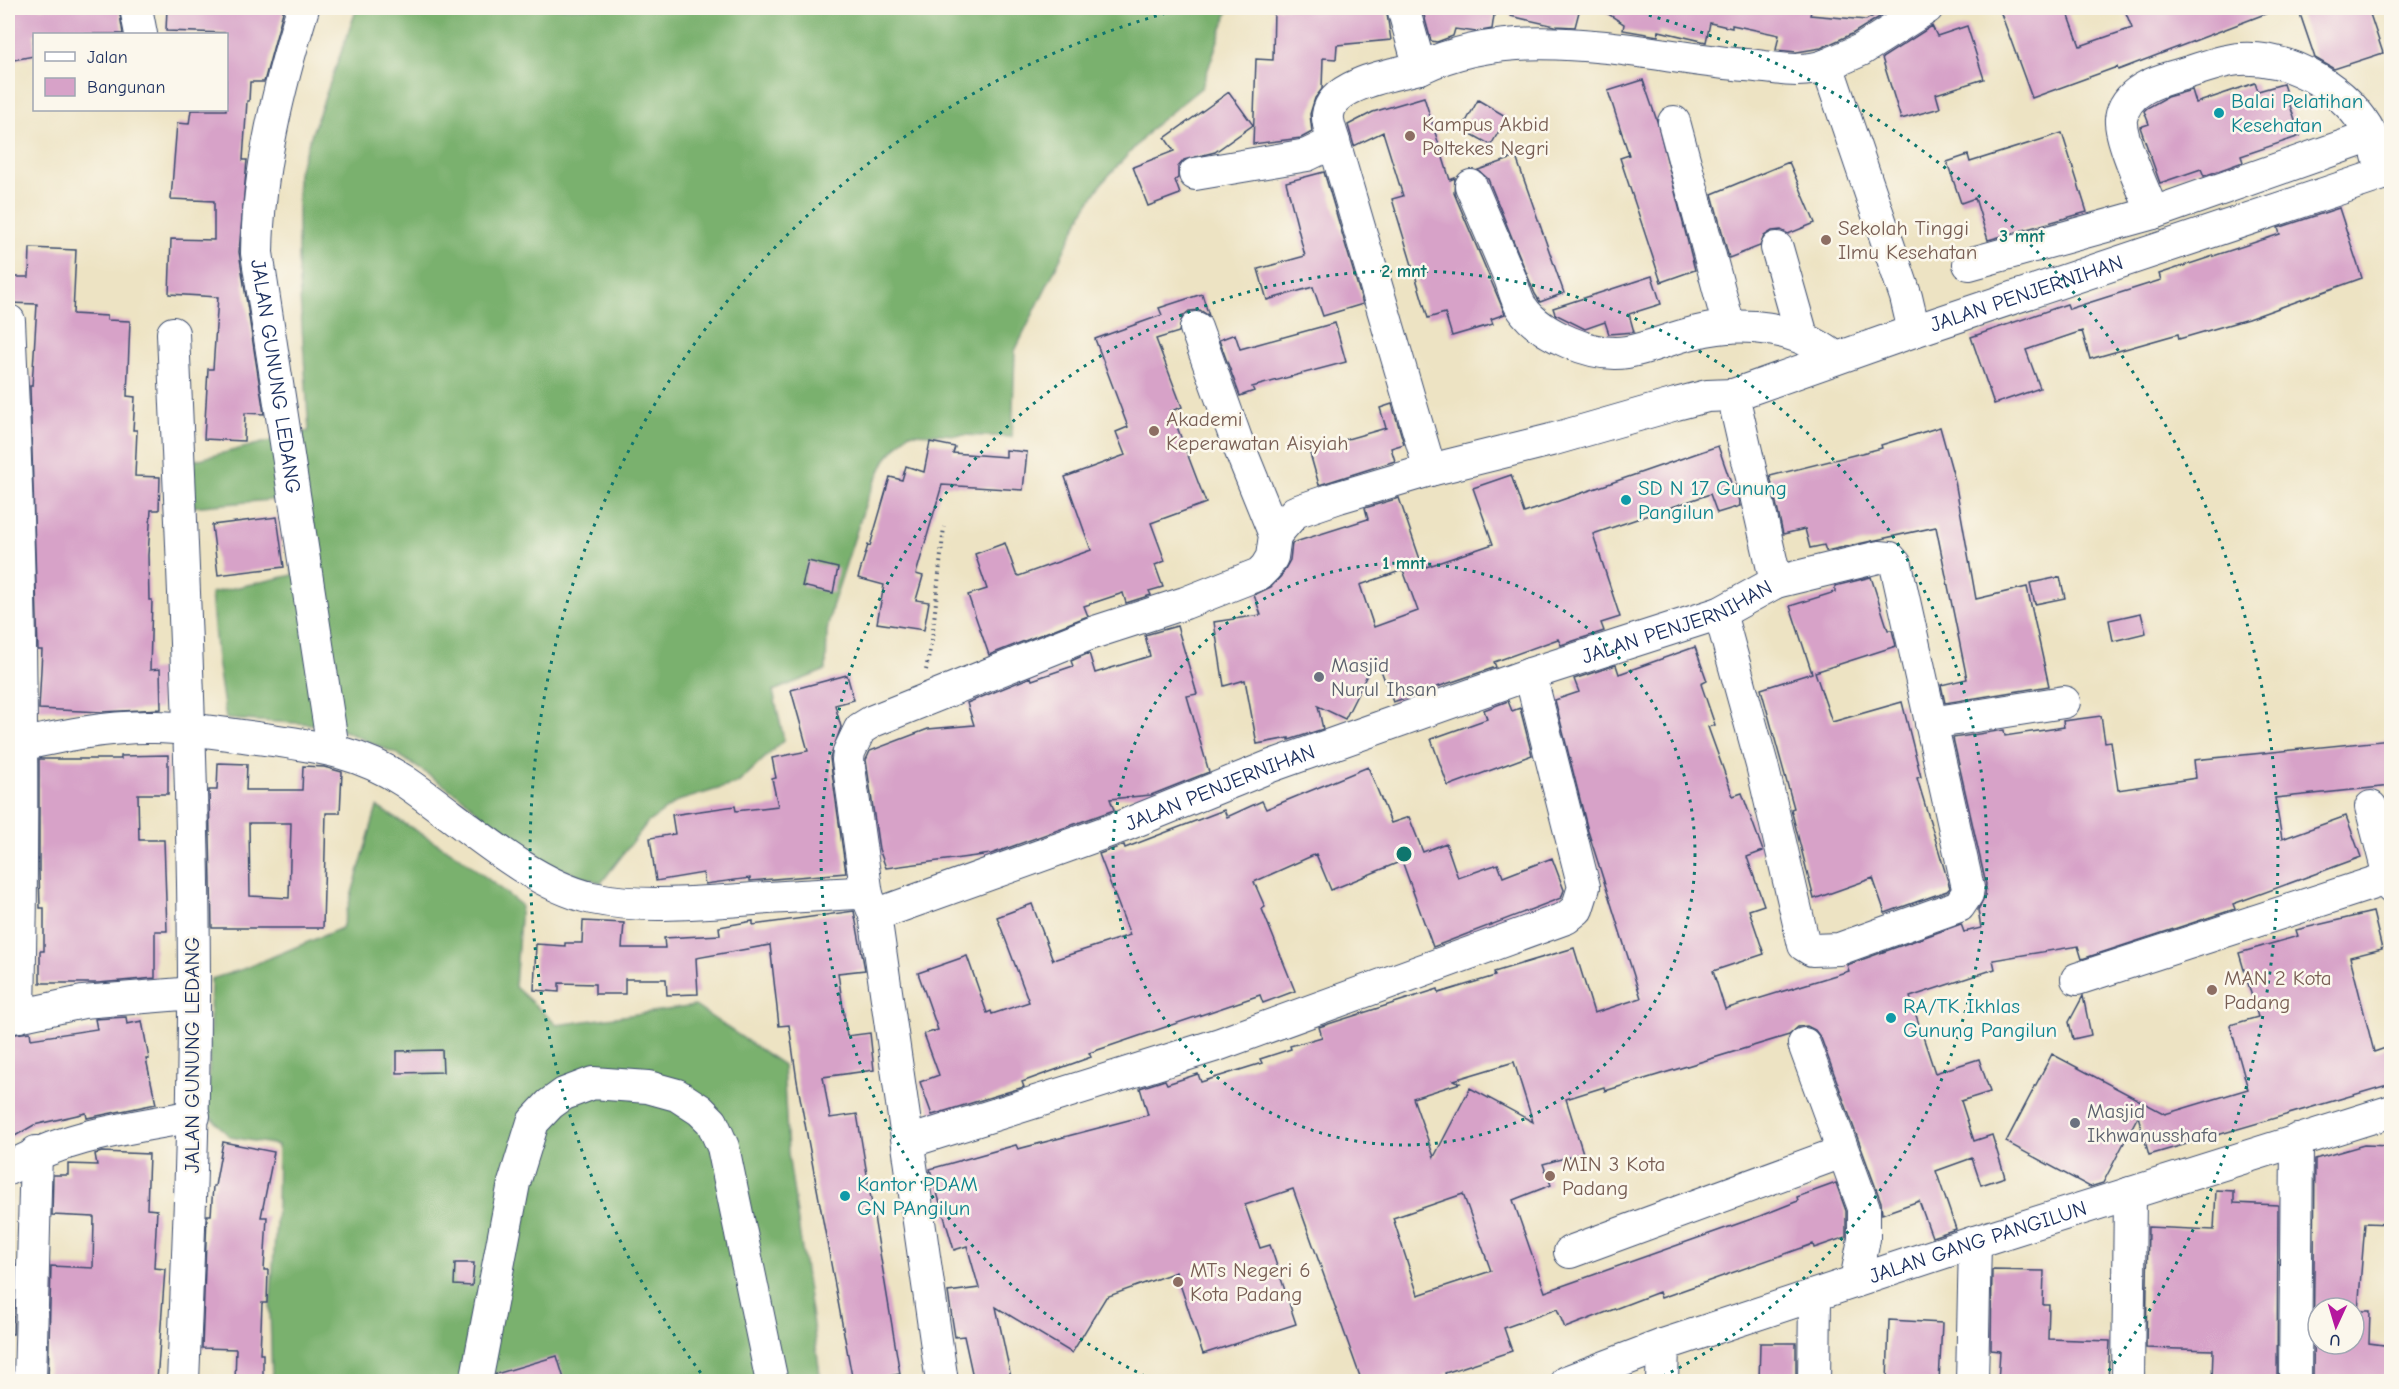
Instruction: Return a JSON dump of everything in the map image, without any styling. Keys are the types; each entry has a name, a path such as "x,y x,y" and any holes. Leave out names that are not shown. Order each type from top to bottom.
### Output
{"street":[{"path":"136,8 141,33"},
{"name":"JALAN GUNUNG LEDANG","path":"303,8 270,141 258,213 257,253 333,749"},
{"path":"1403,8 1420,68"},
{"path":"1430,470 1334,142 1328,117 1330,105 1339,95 1376,79 1420,68 1441,58 1484,49 1522,45 1607,46 1705,62 1795,71 1815,70 1861,50 1927,8"},
{"path":"2153,213 2121,125 2127,102 2141,90 2159,80 2239,59 2271,60 2301,72 2334,91 2356,111 2372,136 2387,172"},
{"path":"1827,65 1906,297 1914,331"},
{"path":"1674,122 1729,327"},
{"path":"1969,264 2153,213 2372,136"},
{"path":"1195,174 1307,155 1334,142"},
{"name":"JALAN PENJERNIHAN","path":"871,905 1123,826 1271,766 1530,674 1720,613 1776,582 1733,395 1836,357 2387,172"},
{"path":"1471,186 1520,307 1545,330 1571,344 1605,352 1626,352 1693,333 1729,327 1763,328 1802,336 1817,343 1836,357"},
{"path":"1777,248 1802,336"},
{"path":"9,321 18,512 14,1017 83,1002 194,993"},
{"path":"942,1382 849,752 860,729 873,720 1092,633 1185,603 1259,574 1272,557 1275,535 1236,439 1197,328"},
{"name":"JALAN GUNUNG LEDANG","path":"173,333 188,729 194,993 194,1116 183,1382"},
{"path":"1275,535 1295,512 1430,470 1551,440 1707,396 1733,395"},
{"path":"1720,613 1762,765 1804,945 1812,950 1839,949 1959,906 1967,894 1896,565 1890,558 1880,557 1776,582"},
{"path":"908,1142 1220,1044 1566,918 1577,909 1584,887 1530,674"},
{"path":"1931,723 2064,702"},
{"path":"15,746 94,731 153,727 188,729 333,749 375,764 406,782 516,861 568,890 591,897 643,903 702,903 858,893 871,905"},
{"path":"2077,979 2390,883 2371,807"},
{"path":"1804,1044 1842,1152 1858,1190 1865,1221 1856,1281"},
{"path":"476,1382 514,1183 533,1122 564,1094 593,1083 648,1087 677,1095 712,1122 723,1147 771,1382"},
{"name":"JALAN GANG PANGILUN","path":"1566,1382 1663,1345 1856,1281 2391,1111"},
{"path":"8,1168 36,1152 102,1133 194,1116"},
{"path":"2295,1382 2297,1140"},
{"path":"30,1382 36,1152"},
{"path":"1570,1252 1842,1152"},
{"path":"2128,1382 2130,1193"},
{"path":"1972,1382 1975,1242"},
{"path":"1814,1382 1815,1296"},
{"path":"1662,1382 1663,1345"}],"path":[{"path":"920,700 932,639 944,527"}],"green space":[{"path":"357,8 1229,8 1202,87 1155,125 1102,183 1083,212 1015,351 1012,437 909,433 886,459 867,499 832,607 827,631 826,670 773,691 784,740 738,783 678,801 647,823 601,883 528,857 463,798 397,754 337,728 313,724 226,719 217,660 211,593 293,575 281,499 191,507 184,463 309,431 298,267 298,172"},
{"path":"377,807 460,857 521,905 515,987 557,1025 695,1006 783,1065 788,1153 821,1381 272,1381 270,1310 277,1208 278,1145 230,1137 208,1114 211,979 243,969 342,928"}],"building":[{"path":"30,8 119,8 123,33 33,33 33,56 8,61 8,12"},
{"path":"167,8 284,8 264,82 250,82 249,101 247,101 243,160 247,160 239,252 264,414 245,413 244,441 204,439 208,369 213,369 218,297 169,294 171,239 214,240 214,201 171,199 177,123 189,124 191,111 228,111 228,33 166,31"},
{"path":"1274,8 1386,8 1391,40 1337,45 1336,59 1323,58 1322,89 1315,98 1310,114 1312,132 1301,138 1253,144 1256,59 1273,60"},
{"path":"1422,8 1495,8 1492,29 1476,32 1455,29 1453,36 1437,42 1431,41"},
{"path":"1511,8 1580,8 1575,27 1555,26 1510,16"},
{"path":"1599,8 1812,8 1810,15 1866,20 1888,8 1894,8 1852,34 1821,48 1797,52 1776,50 1779,35 1732,25 1732,28 1710,23 1706,42 1659,31 1658,36 1623,30 1624,24"},
{"path":"1999,8 2066,8 2080,46 2132,28 2124,8 2278,9 2118,70 2117,67 2032,98"},
{"name":"Balai Pelatihan Kesehatan","path":"2298,8 2368,8 2383,53 2334,69 2315,58"},
{"path":"1932,26 1937,36 1967,26 1984,79 1936,94 1940,108 1901,119 1882,58"},
{"path":"1643,80 1657,121 1695,270 1661,282 1620,158 1629,155 1608,91"},
{"name":"Balai Pelatihan Kesehatan","path":"2255,83 2258,91 2283,84 2300,136 2241,156 2243,162 2204,176 2201,169 2160,183 2140,127 2149,124 2144,111 2167,97 2192,90 2196,103"},
{"path":"1229,92 1253,125 1215,152 1184,160 1178,167 1178,178 1175,180 1180,194 1148,206 1133,167 1174,151 1165,138"},
{"path":"1424,97 1450,180 1455,178 1454,193 1505,314 1491,319 1493,324 1452,336 1445,313 1428,318 1392,199 1403,196 1383,132 1354,146 1348,125 1373,112"},
{"path":"1478,100 1507,117 1491,145 1462,129"},
{"path":"2062,133 2087,212 1988,240 1975,198 1961,203 1947,162 1968,155 1970,162"},
{"path":"1516,157 1564,293 1540,302 1488,179 1478,170"},
{"path":"1789,162 1815,223 1788,234 1781,230 1772,231 1764,236 1760,246 1729,258 1712,194"},
{"path":"1324,172 1363,304 1323,316 1313,287 1267,300 1258,269 1305,256 1286,182"},
{"path":"2339,208 2362,278 2248,319 2179,339 2178,334 2090,359 2082,331 2026,350 2040,388 1994,404 1971,337 2067,304 2069,309 2161,280 2159,274 2280,234 2278,228"},
{"path":"30,248 76,250 73,314 107,316 107,320 130,321 127,396 135,397 133,430 137,430 135,476 160,477 159,510 151,510 148,555 149,600 152,600 150,670 160,669 161,709 102,712 39,709 42,650 38,650 30,386 32,386 37,304 8,303 8,277 29,277"},
{"path":"1652,276 1661,304 1629,314 1634,332 1609,334 1605,322 1585,329 1555,314 1553,308"},
{"path":"1202,294 1209,316 1200,310 1189,311 1182,317 1179,332 1156,339 1182,407 1171,411 1206,503 1151,523 1165,561 1155,565 1163,587 1149,591 1151,595 1126,603 1123,593 1084,606 1088,616 989,655 968,595 987,589 975,554 1005,543 1016,574 1019,576 1091,550 1065,477 1125,455 1116,432 1128,427 1095,339 1162,315 1159,308"},
{"path":"1335,323 1346,362 1252,387 1254,391 1240,396 1219,340 1235,334 1240,349"},
{"path":"1392,404 1404,444 1391,448 1395,461 1319,485 1309,450 1386,428 1380,408"},
{"path":"1940,427 1955,481 1976,599 2027,587 2049,686 1945,703 1941,685 1967,679 1936,527 1826,551 1824,545 1810,548 1805,529 1783,534 1770,476 1882,448 1881,445"},
{"path":"930,442 955,447 953,453 1006,457 1006,450 1027,452 1023,490 942,485 916,574 923,576 916,600 929,602 924,630 877,623 884,585 858,578 890,477 902,480 906,466 924,472"},
{"path":"1718,446 1732,486 1735,485 1740,506 1717,513 1710,494 1593,534 1620,617 1601,623 1604,631 1561,645 1558,639 1494,662 1496,667 1393,702 1376,657 1345,719 1318,706 1323,729 1289,740 1289,738 1257,744 1245,680 1224,686 1214,622 1261,615 1254,595 1271,587 1281,576 1290,560 1292,543 1368,519 1365,508 1399,498 1423,568 1493,544 1473,488 1511,475 1524,513","holes":["1403,570 1418,611 1374,627 1360,585"]},
{"path":"277,517 284,567 218,575 212,525"},
{"path":"808,561 838,568 833,593 802,586"},
{"path":"1871,577 1888,630 1892,630 1896,646 1815,672 1832,722 1902,702 1921,777 1917,778 1950,888 1885,913 1873,878 1814,899 1791,809 1794,808 1761,689 1812,673 1790,606 1835,592 1835,586"},
{"path":"2060,577 2065,598 2035,604 2030,583"},
{"path":"2141,613 2146,633 2113,641 2109,620"},
{"path":"1177,626 1197,694 1187,696 1209,772 1151,795 1110,799 1114,810 991,854 886,868 879,849 866,760 870,751 928,729 974,725 967,703 1031,677 1032,680 1073,666 1071,661 1089,653 1095,673 1150,656 1145,635"},
{"path":"1695,647 1707,681 1701,684 1715,725 1708,727 1733,796 1742,793 1763,851 1747,857 1764,905 1749,910 1764,954 1713,971 1725,1009 1849,971 1847,965 1961,924 1964,932 1981,928 1978,910 1985,897 1986,884 1953,738 2004,730 2005,736 2064,727 2063,721 2101,716 2105,742 2111,741 2118,790 2196,778 2194,760 2391,740 2391,786 2275,798 2282,839 2346,816 2361,857 2233,904 2235,909 2082,959 2078,946 1993,960 1995,969 1910,997 1935,1073 1979,1059 1990,1092 1961,1101 1974,1141 1992,1135 2005,1177 1981,1185 1972,1158 1936,1171 1956,1229 1932,1237 1919,1201 1882,1214 1881,1202 1821,1038 1815,1030 1807,1026 1798,1027 1789,1035 1605,1091 1604,1087 1566,1099 1583,1153 1543,1164 1551,1185 1513,1200 1545,1292 1760,1216 1798,1201 1797,1197 1836,1183 1846,1211 1846,1237 1814,1248 1813,1244 1661,1298 1659,1292 1565,1328 1557,1309 1504,1328 1512,1351 1445,1373 1448,1382 1362,1382 1293,1189 1245,1205 1260,1248 1270,1245 1296,1324 1203,1354 1176,1272 1106,1297 1072,1353 996,1307 1012,1382 974,1382 964,1336 955,1337 948,1292 979,1288 967,1246 954,1250 930,1169 1016,1145 1018,1149 1148,1115 1140,1088 1165,1080 1167,1084 1198,1074 1201,1082 1262,1063 1260,1059 1291,1049 1290,1046 1322,1037 1319,1027 1438,989 1439,993 1495,976 1494,972 1574,948 1594,1013 1641,998 1588,831 1555,700 1579,692 1574,679 1616,665 1619,674","holes":["1514,1062 1533,1122 1470,1088 1434,1157 1413,1098 1460,1083 1454,1080","1463,1194 1491,1271 1418,1295 1393,1218"]},
{"path":"847,675 854,700 835,705 841,727 830,758 846,873 750,881 750,878 705,884 703,873 656,881 650,838 675,834 672,815 735,806 736,811 778,806 772,779 776,778 772,758 808,751 791,690"},
{"path":"1508,701 1512,711 1520,708 1532,755 1448,786 1431,739 1487,719 1484,710"},
{"path":"168,755 168,794 138,794 139,840 164,840 167,931 155,931 155,978 98,983 40,983 40,951 44,951 44,908 40,908 39,759 121,759 121,756"},
{"path":"218,763 247,764 246,790 302,790 303,766 324,767 342,772 340,813 326,813 323,928 212,928 209,790 217,790","holes":["249,823 291,823 289,898 250,896"]},
{"path":"1368,767 1391,823 1409,817 1423,852 1446,843 1458,878 1498,864 1503,877 1552,858 1564,890 1561,898 1433,947 1402,861 1331,890 1316,854 1254,882 1265,907 1262,909 1295,991 1263,1003 1260,995 1089,1053 1091,1057 1022,1082 1024,1087 932,1115 920,1082 939,1075 924,1034 938,1030 918,973 967,956 987,1013 991,1011 992,1014 1029,1002 997,917 1032,904 1053,960 1130,935 1099,854 1124,845 1125,848 1224,810 1227,817 1262,801 1266,809"},
{"path":"854,911 865,970 838,973 847,1036 870,1033 874,1070 823,1077 830,1118 857,1114 900,1374 883,1377 884,1382 853,1382 797,1081 789,1025 779,1026 770,945 696,958 698,994 667,995 666,979 625,979 625,994 595,994 595,984 559,983 559,992 534,990 536,944 565,946 565,943 582,943 583,921 624,923 622,948 665,948 664,938 720,935 719,927 753,921 753,925"},
{"path":"2373,912 2382,949 2350,957 2374,1052 2391,1046 2391,1084 2149,1155 2138,1116 2103,1183 2090,1187 2006,1142 2052,1054 2165,1114 2248,1089 2230,1025 2258,1017 2239,953 2298,936 2296,930"},
{"path":"2083,996 2091,1035 2073,1039 2069,1022"},
{"path":"126,1017 127,1024 142,1021 149,1059 146,1059 156,1104 87,1118 86,1113 34,1125 8,1140 8,1035 30,1032 31,1039 97,1029 95,1019"},
{"path":"442,1050 443,1072 397,1073 397,1051"},
{"path":"223,1142 274,1152 261,1217 267,1217 264,1270 268,1270 267,1303 262,1303 260,1354 263,1354 263,1382 235,1382 236,1349 202,1348 207,1215 211,1215 213,1186 215,1186"},
{"path":"2364,1145 2391,1146 2391,1224 2365,1223 2359,1296 2314,1296 2315,1159"},
{"path":"102,1152 149,1154 147,1209 157,1210 154,1268 165,1269 157,1382 48,1382 51,1266 93,1268 94,1217 52,1215 53,1175 68,1175 68,1164 97,1165 95,1154"},
{"path":"2216,1190 2234,1191 2234,1203 2278,1205 2277,1382 2212,1382 2213,1350 2146,1348 2148,1227 2214,1230"},
{"path":"455,1263 474,1263 472,1286 454,1285"},
{"path":"8,1264 15,1264 13,1334 8,1334"},
{"path":"1992,1270 2044,1271 2043,1305 2049,1305 2048,1339 2110,1341 2108,1382 1998,1382 2000,1351 1991,1350"},
{"path":"2366,1311 2370,1311 2369,1343 2391,1346 2391,1382 2313,1382 2313,1356 2366,1356"},
{"path":"1889,1320 1942,1323 1939,1382 1887,1382"},
{"path":"1760,1343 1796,1343 1796,1382 1759,1382"},
{"path":"557,1356 565,1382 494,1382 496,1374"}],"place":[{"name":"Balai Pelatihan Kesehatan","path":"2219,113"},
{"name":"Kampus Akbid Poltekes Negri","path":"1410,136"},
{"name":"Sekolah Tinggi Ilmu Kesehatan","path":"1826,240"},
{"name":"Akademi Keperawatan Aisyiah","path":"1154,431"},
{"name":"SD N 17 Gunung Pangilun","path":"1626,500"},
{"name":"Masjid Nurul Ihsan","path":"1319,677"},
{"name":"MAN 2 Kota Padang","path":"2212,990"},
{"name":"RA/TK Ikhlas Gunung Pangilun","path":"1891,1018"},
{"name":"Masjid Ikhwanusshafa","path":"2075,1123"},
{"name":"MIN 3 Kota Padang","path":"1550,1176"},
{"name":"Kantor PDAM GN PAngilun","path":"845,1196"},
{"name":"MTs Negeri 6 Kota Padang","path":"1178,1282"}]}
